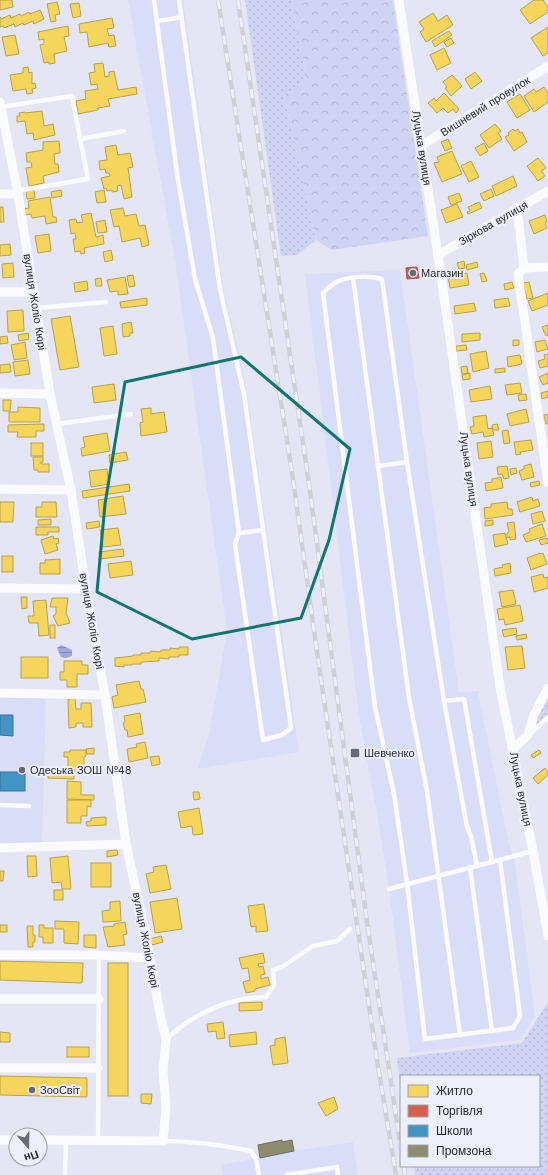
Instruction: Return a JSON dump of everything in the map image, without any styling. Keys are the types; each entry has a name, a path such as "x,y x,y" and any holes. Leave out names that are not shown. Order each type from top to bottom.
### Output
{"street":[{"name":"Луцька вулиця","path":"399,0 422,146 500,687 546,913 548,936"},
{"name":"Вишневий провулок","path":"422,146 548,66"},
{"name":"вулиця Жоліо Кюрі","path":"1,104 50,394 71,490 86,589 105,695 126,844 166,1039 163,1071 166,1107 162,1141"},
{"name":"Зіркова вулиця","path":"438,255 548,191"},
{"path":"0,194 17,192"},
{"path":"518,208 524,268"},
{"path":"548,267 524,268 518,274 548,483"},
{"path":"0,292 33,292"},
{"path":"0,393 50,394"},
{"path":"0,489 71,490"},
{"path":"0,588 86,589"},
{"path":"513,749 528,735 534,716 548,688"},
{"path":"0,693 105,695"},
{"path":"0,848 126,844"},
{"path":"0,955 99,955 150,958"},
{"path":"0,1000 99,999"},
{"path":"0,1068 98,1068"},
{"path":"48,1140 162,1141"}],"lane":[{"path":"154,0 178,180 195,278 213,338 239,533 235,544 263,740 282,735 291,728 244,394 220,289 179,0"},
{"path":"158,21 182,17"},
{"path":"1,104 72,96 88,179 17,192"},
{"path":"80,139 124,131"},
{"path":"477,866 471,836 467,827 444,701 407,462 382,279 374,277 342,280 323,292 376,707 394,794 407,883 425,1039 513,1028 520,1016 500,860"},
{"path":"353,278 409,698 428,791 460,1035"},
{"path":"36,308 106,302"},
{"path":"57,424 131,414"},
{"path":"378,466 407,462"},
{"path":"239,533 263,530"},
{"path":"444,701 464,699 492,862"},
{"path":"528,735 548,718"},
{"path":"0,805 29,806"},
{"path":"389,889 407,883 533,851"},
{"path":"470,867 492,1031"},
{"path":"166,1039 200,1013 239,1000 266,997 274,985 272,970 282,967 314,946 337,940 350,928"},
{"path":"98,1141 99,955"},
{"path":"65,1175 66,1140"},
{"path":"162,1141 233,1147 251,1151 256,1159 259,1175"},
{"path":"290,1175 337,1167 338,1175"}],"highlighted area":[{"path":"241,357 350,449 329,540 301,618 192,639 97,592 105,504 125,382"}],"shaded area":[{"path":"128,0 183,0 224,293 238,349 247,394 299,752 197,769 209,735 227,631 175,260"},
{"path":"400,270 459,692 478,691 509,845 515,863 535,1017 519,1040 410,1053 389,889 359,716 305,274"},
{"name":"Одеська ЗОШ №48","path":"0,696 46,697 42,843 0,843"},
{"path":"353,1142 358,1175 223,1175 221,1165 294,1151"}],"green space":[{"path":"245,0 291,0 307,79 284,95 316,240 297,255 281,256"},
{"path":"291,0 393,0 428,236 332,250 316,240 284,95 307,79"},
{"path":"548,694 548,714 533,729 537,716"},
{"path":"548,1002 548,1175 415,1175 414,1167 540,1167 540,1075 400,1075 400,1080 397,1058 522,1043"}],"water":[{"path":"61,645 72,650 72,656 66,658 61,657 57,648"}],"building: Житло":[{"path":"0,0 12,0 13,7 0,10"},
{"path":"534,0 543,0 548,7 548,12 530,24 520,10"},
{"path":"57,2 60,14 55,15 56,21 51,22 47,4"},
{"path":"79,3 81,16 73,18 70,4"},
{"path":"40,10 44,19 34,24 33,21 24,25 23,23 15,27 14,24 4,28 3,26 0,27 0,17 1,19 10,15 11,18 20,14 21,16 29,12 30,14"},
{"path":"433,13 438,21 447,15 453,25 426,42 420,32 424,29 419,22"},
{"path":"112,18 114,28 107,29 109,36 114,35 116,46 109,47 108,43 89,47 87,32 80,33 79,24"},
{"path":"68,26 69,36 64,37 67,51 54,54 55,63 44,63 40,45 44,44 44,39 39,40 38,32"},
{"path":"548,27 548,53 543,56 531,38"},
{"path":"449,31 452,35 435,47 432,41"},
{"path":"15,35 19,54 6,56 2,37"},
{"path":"451,38 454,43 447,47 444,42"},
{"path":"444,48 451,63 437,70 430,55"},
{"path":"103,63 105,77 109,76 109,72 114,71 118,90 136,87 137,94 108,99 110,106 78,114 76,101 86,99 85,91 98,89 97,84 91,85 89,73 95,72 94,64"},
{"path":"28,67 29,73 32,72 32,84 35,83 36,88 32,89 33,93 27,94 26,89 13,91 10,75 23,73 23,68"},
{"path":"475,72 482,81 471,89 465,79"},
{"path":"452,75 462,86 451,96 445,88 447,87 443,82"},
{"path":"544,87 548,93 548,102 534,112 524,96 534,89 536,92"},
{"path":"444,93 459,109 456,113 453,109 448,113 443,108 437,113 428,103 434,98 436,101"},
{"path":"520,94 530,110 517,118 507,102"},
{"path":"42,111 44,126 53,124 55,135 34,140 33,133 27,134 25,121 17,122 17,116 20,116 19,113"},
{"path":"495,124 501,131 498,133 502,139 489,148 480,135"},
{"path":"513,129 515,131 518,129 520,133 522,132 527,142 514,151 505,137 509,135 508,133"},
{"path":"448,139 452,148 445,151 441,142"},
{"path":"59,141 60,153 54,154 55,164 58,164 59,172 43,176 44,183 29,186 26,168 32,167 31,162 27,162 26,153 43,150 43,142"},
{"path":"484,143 488,151 480,156 475,148"},
{"path":"116,145 118,155 130,153 133,167 128,168 132,197 124,199 121,185 117,186 118,191 107,191 106,188 104,189 101,178 110,176 109,173 106,173 105,169 100,170 99,161 107,160 105,147"},
{"path":"452,151 462,174 442,182 434,163 439,162 437,157"},
{"path":"538,158 546,168 541,171 545,176 538,181 527,166"},
{"path":"471,161 479,177 469,182 461,166"},
{"path":"513,176 517,186 496,196 492,186"},
{"path":"491,189 494,196 484,201 480,194"},
{"path":"34,190 35,198 27,199 26,191"},
{"path":"61,190 62,196 52,198 51,192"},
{"path":"104,190 106,202 97,203 95,192"},
{"path":"459,193 462,201 451,205 448,197"},
{"path":"50,197 53,217 56,217 57,222 46,224 45,216 32,218 31,214 24,215 23,209 29,208 28,201"},
{"path":"479,202 482,208 468,214 467,212 470,211 468,207"},
{"path":"457,204 463,217 446,223 441,210"},
{"path":"0,207 3,207 4,222 0,222"},
{"path":"123,208 125,216 136,214 139,226 145,225 149,245 142,247 140,238 122,242 119,226 114,227 110,210"},
{"path":"91,213 96,237 103,235 104,244 84,248 85,253 81,254 80,251 75,252 73,239 76,239 75,233 71,234 69,220 76,219 77,223 83,222 81,215"},
{"path":"545,215 547,222 545,223 547,228 534,234 529,221"},
{"path":"105,220 107,232 98,233 96,222"},
{"path":"49,234 51,251 38,253 35,236"},
{"path":"10,244 11,255 0,256 0,245"},
{"path":"111,250 113,260 105,262 103,252"},
{"path":"464,261 465,268 459,269 457,263"},
{"path":"477,262 478,267 467,270 466,265"},
{"path":"13,263 14,277 3,278 2,264"},
{"path":"467,273 469,285 450,288 448,277"},
{"path":"484,273 487,281 482,282 480,274"},
{"path":"133,275 135,286 129,287 127,276"},
{"path":"125,277 128,294 118,295 118,291 110,292 107,280"},
{"path":"101,278 102,286 96,286 95,279"},
{"path":"87,281 88,290 75,292 74,283"},
{"path":"512,282 514,288 505,290 504,284"},
{"path":"529,282 533,298 527,299 523,283"},
{"path":"548,293 548,305 532,311 528,301"},
{"path":"147,298 147,305 121,308 120,302"},
{"path":"508,298 510,306 495,308 494,300"},
{"path":"474,303 476,311 455,314 454,306"},
{"path":"23,310 24,331 8,332 7,311"},
{"path":"70,316 79,367 60,370 51,319"},
{"path":"131,322 133,333 130,333 130,336 123,337 122,324"},
{"path":"548,325 548,335 546,336 542,327"},
{"path":"113,326 117,354 104,356 100,328"},
{"path":"28,333 29,339 19,341 18,335"},
{"path":"480,333 480,340 462,342 462,334"},
{"path":"7,336 8,343 0,344 0,337"},
{"path":"513,340 519,340 519,345 513,346"},
{"path":"545,340 548,349 537,352 535,342"},
{"path":"25,342 27,358 14,360 11,345"},
{"path":"466,345 467,350 456,351 456,346"},
{"path":"486,351 489,368 473,372 470,354"},
{"path":"548,354 548,366 540,368 538,361 545,359 544,355"},
{"path":"520,355 522,364 508,367 507,357"},
{"path":"28,360 30,374 15,376 13,362"},
{"path":"10,364 11,372 0,373 0,365"},
{"path":"467,366 468,373 462,374 461,367"},
{"path":"505,368 505,372 495,373 495,369"},
{"path":"470,373 470,379 463,380 462,375"},
{"path":"548,373 548,383 543,385 539,377"},
{"path":"520,383 522,393 507,395 505,385"},
{"path":"114,384 116,400 94,403 92,387"},
{"path":"490,386 492,399 471,402 469,390"},
{"path":"548,391 548,397 542,399 541,393"},
{"path":"526,394 527,400 519,401 518,395"},
{"path":"3,400 11,400 10,411 3,411"},
{"path":"18,407 40,408 40,422 9,422 9,412 18,412"},
{"path":"151,408 151,414 164,412 167,432 141,436 140,423 143,422 141,409"},
{"path":"526,409 529,422 510,426 507,414"},
{"path":"548,414 548,424 546,424 544,415"},
{"path":"486,415 488,429 492,428 494,435 484,437 483,432 472,434 470,427 474,426 473,417"},
{"path":"44,424 44,431 36,431 36,437 17,437 18,432 8,432 8,425"},
{"path":"497,424 499,430 493,430 492,425"},
{"path":"508,430 510,443 504,444 502,431"},
{"path":"107,433 110,451 82,456 81,448 85,447 83,437"},
{"path":"531,440 533,450 520,452 521,454 516,455 514,442"},
{"path":"491,441 493,457 479,459 477,443"},
{"path":"31,443 43,443 43,456 31,456"},
{"path":"126,452 128,460 110,463 109,455"},
{"path":"33,457 43,457 43,462 41,462 41,464 49,464 49,472 38,472 38,470 34,470"},
{"path":"531,464 534,477 522,480 519,471 524,469 524,466"},
{"path":"507,466 509,478 504,479 502,474 498,475 497,467"},
{"path":"516,468 517,473 511,475 510,469"},
{"path":"107,469 109,484 91,487 89,471"},
{"path":"501,477 503,488 486,491 485,483 492,482 492,479"},
{"path":"539,481 540,485 531,487 530,483"},
{"path":"129,484 130,491 83,498 82,491"},
{"path":"123,496 126,514 100,517 98,500"},
{"path":"532,497 533,501 538,499 540,506 520,512 517,502"},
{"path":"0,502 14,502 13,522 0,522"},
{"path":"42,502 56,502 57,517 36,517 36,507 42,507"},
{"path":"507,502 508,509 512,509 513,515 485,519 484,508 491,507 491,504"},
{"path":"542,511 545,521 533,524 531,514"},
{"path":"51,519 51,525 38,525 38,520"},
{"path":"493,520 493,525 485,526 485,521"},
{"path":"99,521 100,527 87,529 86,523"},
{"path":"514,522 516,539 510,540 510,537 507,538 507,533 509,532 507,523"},
{"path":"542,524 546,536 526,542 523,535 530,532 529,529"},
{"path":"36,527 59,527 59,532 48,532 48,535 36,535"},
{"path":"118,528 121,545 103,547 100,530"},
{"path":"505,533 508,544 495,547 493,535"},
{"path":"53,536 54,539 58,538 59,543 56,544 58,550 45,554 41,540"},
{"path":"548,538 548,543 541,545 539,540"},
{"path":"123,549 124,556 100,559 99,552"},
{"path":"543,553 547,564 531,570 527,558"},
{"path":"2,556 13,556 13,572 2,572"},
{"path":"60,559 60,574 40,574 40,563 45,563 45,560"},
{"path":"131,561 133,575 110,578 108,564"},
{"path":"510,563 511,573 495,576 494,569 503,567 502,565"},
{"path":"543,574 544,578 548,577 548,588 534,592 531,577"},
{"path":"513,590 516,604 502,607 499,592"},
{"path":"21,597 27,597 27,608 22,609"},
{"path":"52,598 68,598 66,613 70,623 58,626 53,616 56,614 56,607 50,607"},
{"path":"46,600 49,635 39,636 38,623 29,623 28,616 34,616 33,601"},
{"path":"520,605 523,621 505,625 504,619 499,620 497,609"},
{"path":"50,625 55,625 55,638 50,638"},
{"path":"516,628 517,634 504,637 502,630"},
{"path":"526,634 527,638 517,640 516,636"},
{"path":"522,646 525,668 508,670 505,647"},
{"path":"179,647 188,647 188,655 169,657 169,659 159,658 159,661 141,662 141,664 124,665 124,667 115,666 115,658 141,655 141,653 150,653 151,651 160,652 161,650 170,650 170,648 179,649"},
{"path":"21,657 48,657 48,678 21,678"},
{"path":"64,661 82,661 82,665 88,665 88,674 77,674 77,687 67,687 67,680 60,680 60,672 64,672"},
{"path":"139,681 141,689 143,689 146,702 114,708 112,697 118,695 116,685"},
{"path":"75,698 76,709 81,709 81,703 91,703 92,727 83,727 83,723 76,723 76,727 69,728 68,699"},
{"path":"140,713 143,734 128,737 127,730 125,730 123,723 125,722 124,716"},
{"path":"145,742 148,758 129,762 127,749 137,747 136,744"},
{"path":"94,748 94,754 87,754 86,749"},
{"path":"70,750 86,750 86,756 84,757 84,771 68,771 68,757 64,757 64,752 70,752"},
{"path":"539,750 541,753 533,758 531,755"},
{"path":"159,756 160,764 152,766 150,757"},
{"path":"545,768 548,775 538,784 533,778"},
{"path":"48,773 74,773 74,779 48,778"},
{"path":"67,781 81,782 81,795 94,795 94,800 67,799"},
{"path":"193,792 199,792 200,799 194,800"},
{"path":"67,800 91,800 91,807 87,806 87,816 81,816 81,823 67,823"},
{"path":"199,808 203,834 193,835 192,826 181,828 178,812"},
{"path":"106,817 106,825 87,826 86,822 91,821 91,818"},
{"path":"117,850 118,855 107,857 107,851"},
{"path":"27,856 36,856 37,876 28,877"},
{"path":"68,856 71,889 62,889 61,882 52,883 50,858"},
{"path":"91,863 111,863 111,887 91,887"},
{"path":"166,865 171,889 150,893 146,874 154,872 153,867"},
{"path":"0,871 4,871 3,881 0,881"},
{"path":"54,890 63,890 63,900 54,900"},
{"path":"177,898 182,929 155,933 150,902"},
{"path":"120,901 121,921 103,922 102,911 110,910 110,902"},
{"path":"264,904 268,931 256,932 256,926 251,927 248,906"},
{"path":"55,921 79,922 78,944 64,943 64,929 55,929"},
{"path":"125,922 127,934 123,935 125,945 108,947 103,927 114,926 114,924"},
{"path":"0,925 7,925 7,932 0,932"},
{"path":"39,925 44,925 44,928 53,928 53,943 43,943 43,937 39,937"},
{"path":"27,926 33,926 35,942 33,942 33,947 28,947"},
{"path":"84,935 96,935 96,948 84,947"},
{"path":"161,936 163,942 152,945 150,939"},
{"path":"263,953 265,963 258,964 259,967 263,966 265,974 261,975 261,979 268,977 270,985 246,993 243,982 250,980 248,968 242,969 239,958"},
{"path":"0,961 83,963 82,983 0,980"},
{"path":"108,963 128,963 128,1096 108,1096"},
{"path":"262,1002 262,1010 239,1011 239,1003"},
{"path":"223,1022 225,1038 217,1039 216,1031 208,1032 207,1024"},
{"path":"0,1032 10,1033 10,1042 0,1042"},
{"path":"256,1032 257,1044 230,1047 229,1035"},
{"path":"285,1037 288,1063 273,1065 270,1046 275,1045 275,1039"},
{"path":"67,1047 89,1047 89,1057 67,1057"},
{"path":"0,1076 87,1078 87,1097 0,1095"},
{"path":"141,1094 152,1094 151,1104 141,1103"},
{"path":"334,1097 338,1109 326,1116 318,1103"}],"building: Торгівля":[{"path":"417,267 419,278 407,279 406,268"}],"building: Школи":[{"path":"0,715 13,715 13,736 0,735"},
{"path":"0,772 25,772 25,791 0,791"}],"building: Промзона":[{"path":"282,1140 282,1142 292,1140 294,1151 260,1158 258,1145"}],"railway":[{"path":"218,0 293,479 377,1060 396,1175"},
{"path":"238,0 310,491 367,922 400,1142"},
{"path":"404,1167 405,1175"}],"place":[{"name":"Магазин","path":"413,273"},
{"name":"Шевченко","path":"355,753"},
{"name":"Одеська ЗОШ №48","path":"22,770"},
{"name":"ЗооСвіт","path":"32,1090"}]}
